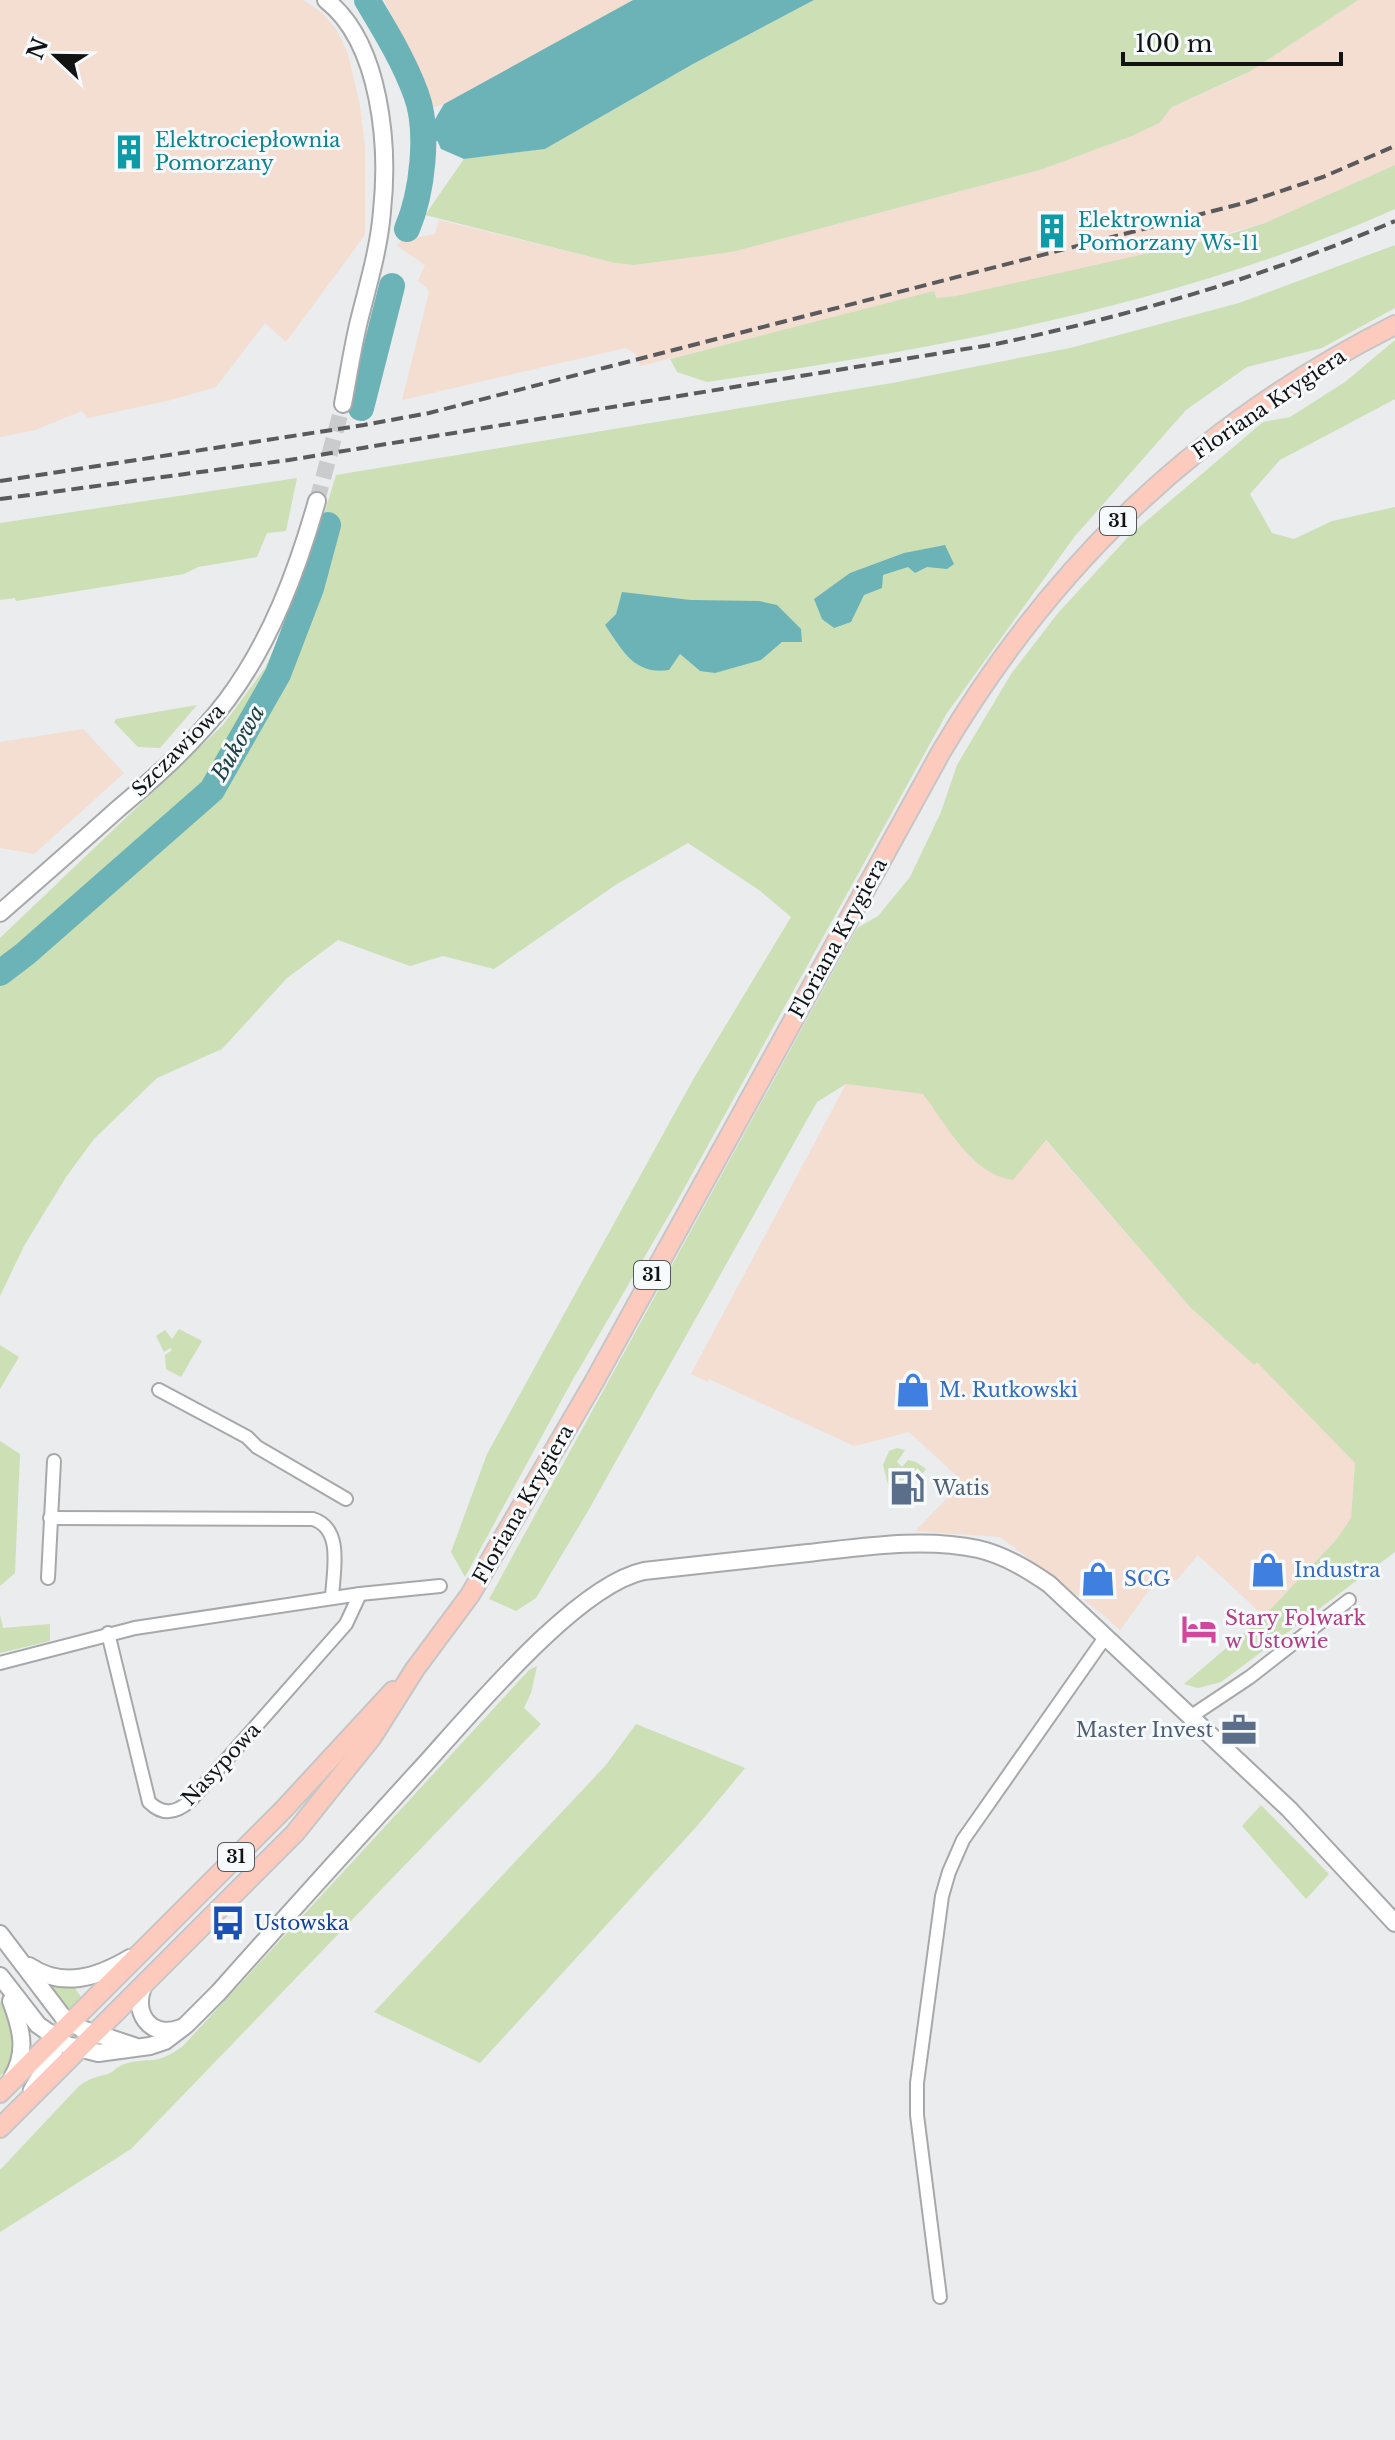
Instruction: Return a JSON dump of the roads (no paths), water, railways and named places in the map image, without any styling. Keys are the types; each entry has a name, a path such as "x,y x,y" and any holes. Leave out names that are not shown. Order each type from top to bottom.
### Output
{"main road":[{"name":"Floriana Krygiera","path":"0,2128 295,1833 372,1737 415,1669 470,1595 594,1382 962,716 1021,630 1065,576 1112,527 1187,460 1239,420 1313,371 1395,325"},
{"name":"Floriana Krygiera","path":"5,2088 60,2028 284,1809 415,1669"}],"street":[{"path":"326,0 351,25 367,60 379,112 384,169 380,230 343,404"},
{"name":"Szczawiowa","path":"0,913 181,753 229,698 259,650 287,592 317,501"},
{"path":"159,1390 247,1437 257,1447 346,1499"},
{"path":"48,1578 54,1461"},
{"path":"50,1518 313,1519 327,1526 333,1539 332,1598"},
{"path":"0,1934 76,2049 102,2053 165,2041 186,2025 532,1649 605,1587 635,1573 855,1547 909,1544 976,1549 1011,1560 1049,1584 1303,1823 1395,1923"},
{"path":"0,1663 108,1633 360,1594 440,1586"},
{"name":"Nasypowa","path":"108,1633 149,1802 162,1811 171,1812 181,1809 190,1801 346,1624 360,1594"},
{"path":"1190,1717 1250,1677 1349,1600"},
{"path":"940,2297 917,2115 917,2083 942,1896 963,1840 1106,1636"},
{"path":"18,1957 45,1976 77,1979 100,1974 138,1953"},
{"path":"2,1979 31,2019 139,2047"},
{"path":"2,1979 19,2024 22,2042 21,2060 5,2088"},
{"path":"147,1979 139,1998 140,2011 147,2023 153,2029 166,2031 186,2025"},
{"path":"24,2103 46,2067 60,2028"}],"water":[{"path":"633,0 814,0 693,64 545,149 464,159 441,149 434,133 434,121 444,104"},
{"path":"945,545 954,564 947,569 927,567 915,573 908,567 883,575 882,588 864,595 851,622 834,628 822,619 814,599 850,573 904,553"},
{"path":"622,592 691,600 759,601 777,605 801,629 802,642 782,642 761,660 715,673 700,671 680,654 669,670 647,669 631,659 605,625 616,614"}],"waterway":[{"name":"Bukowa","path":"367,0 406,70 416,94 423,126 420,181 407,229"},
{"path":"422,136 452,130"},
{"name":"Bukowa","path":"361,408 392,286"},
{"name":"Bukowa","path":"0,973 212,790 278,674 311,588 328,525"}],"tunnel":[{"path":"317,501 343,404"}],"railway":[{"path":"0,481 429,413 1248,202 1323,177 1395,146"},
{"path":"0,499 289,460 996,344 1199,292 1298,259 1395,221"}],"place":[{"name":"Elektrociepłownia Pomorzany","path":"129,152"},
{"name":"Elektrownia Pomorzany Ws-11","path":"1052,231"},
{"name":"M. Rutkowski","path":"913,1390"},
{"name":"Watis","path":"907,1488"},
{"name":"Industra","path":"1268,1570"},
{"name":"SCG","path":"1098,1579"},
{"name":"Stary Folwark w Ustowie","path":"1199,1629"},
{"name":"Master Invest","path":"1239,1730"},
{"name":"Ustowska","path":"228,1923"}]}
